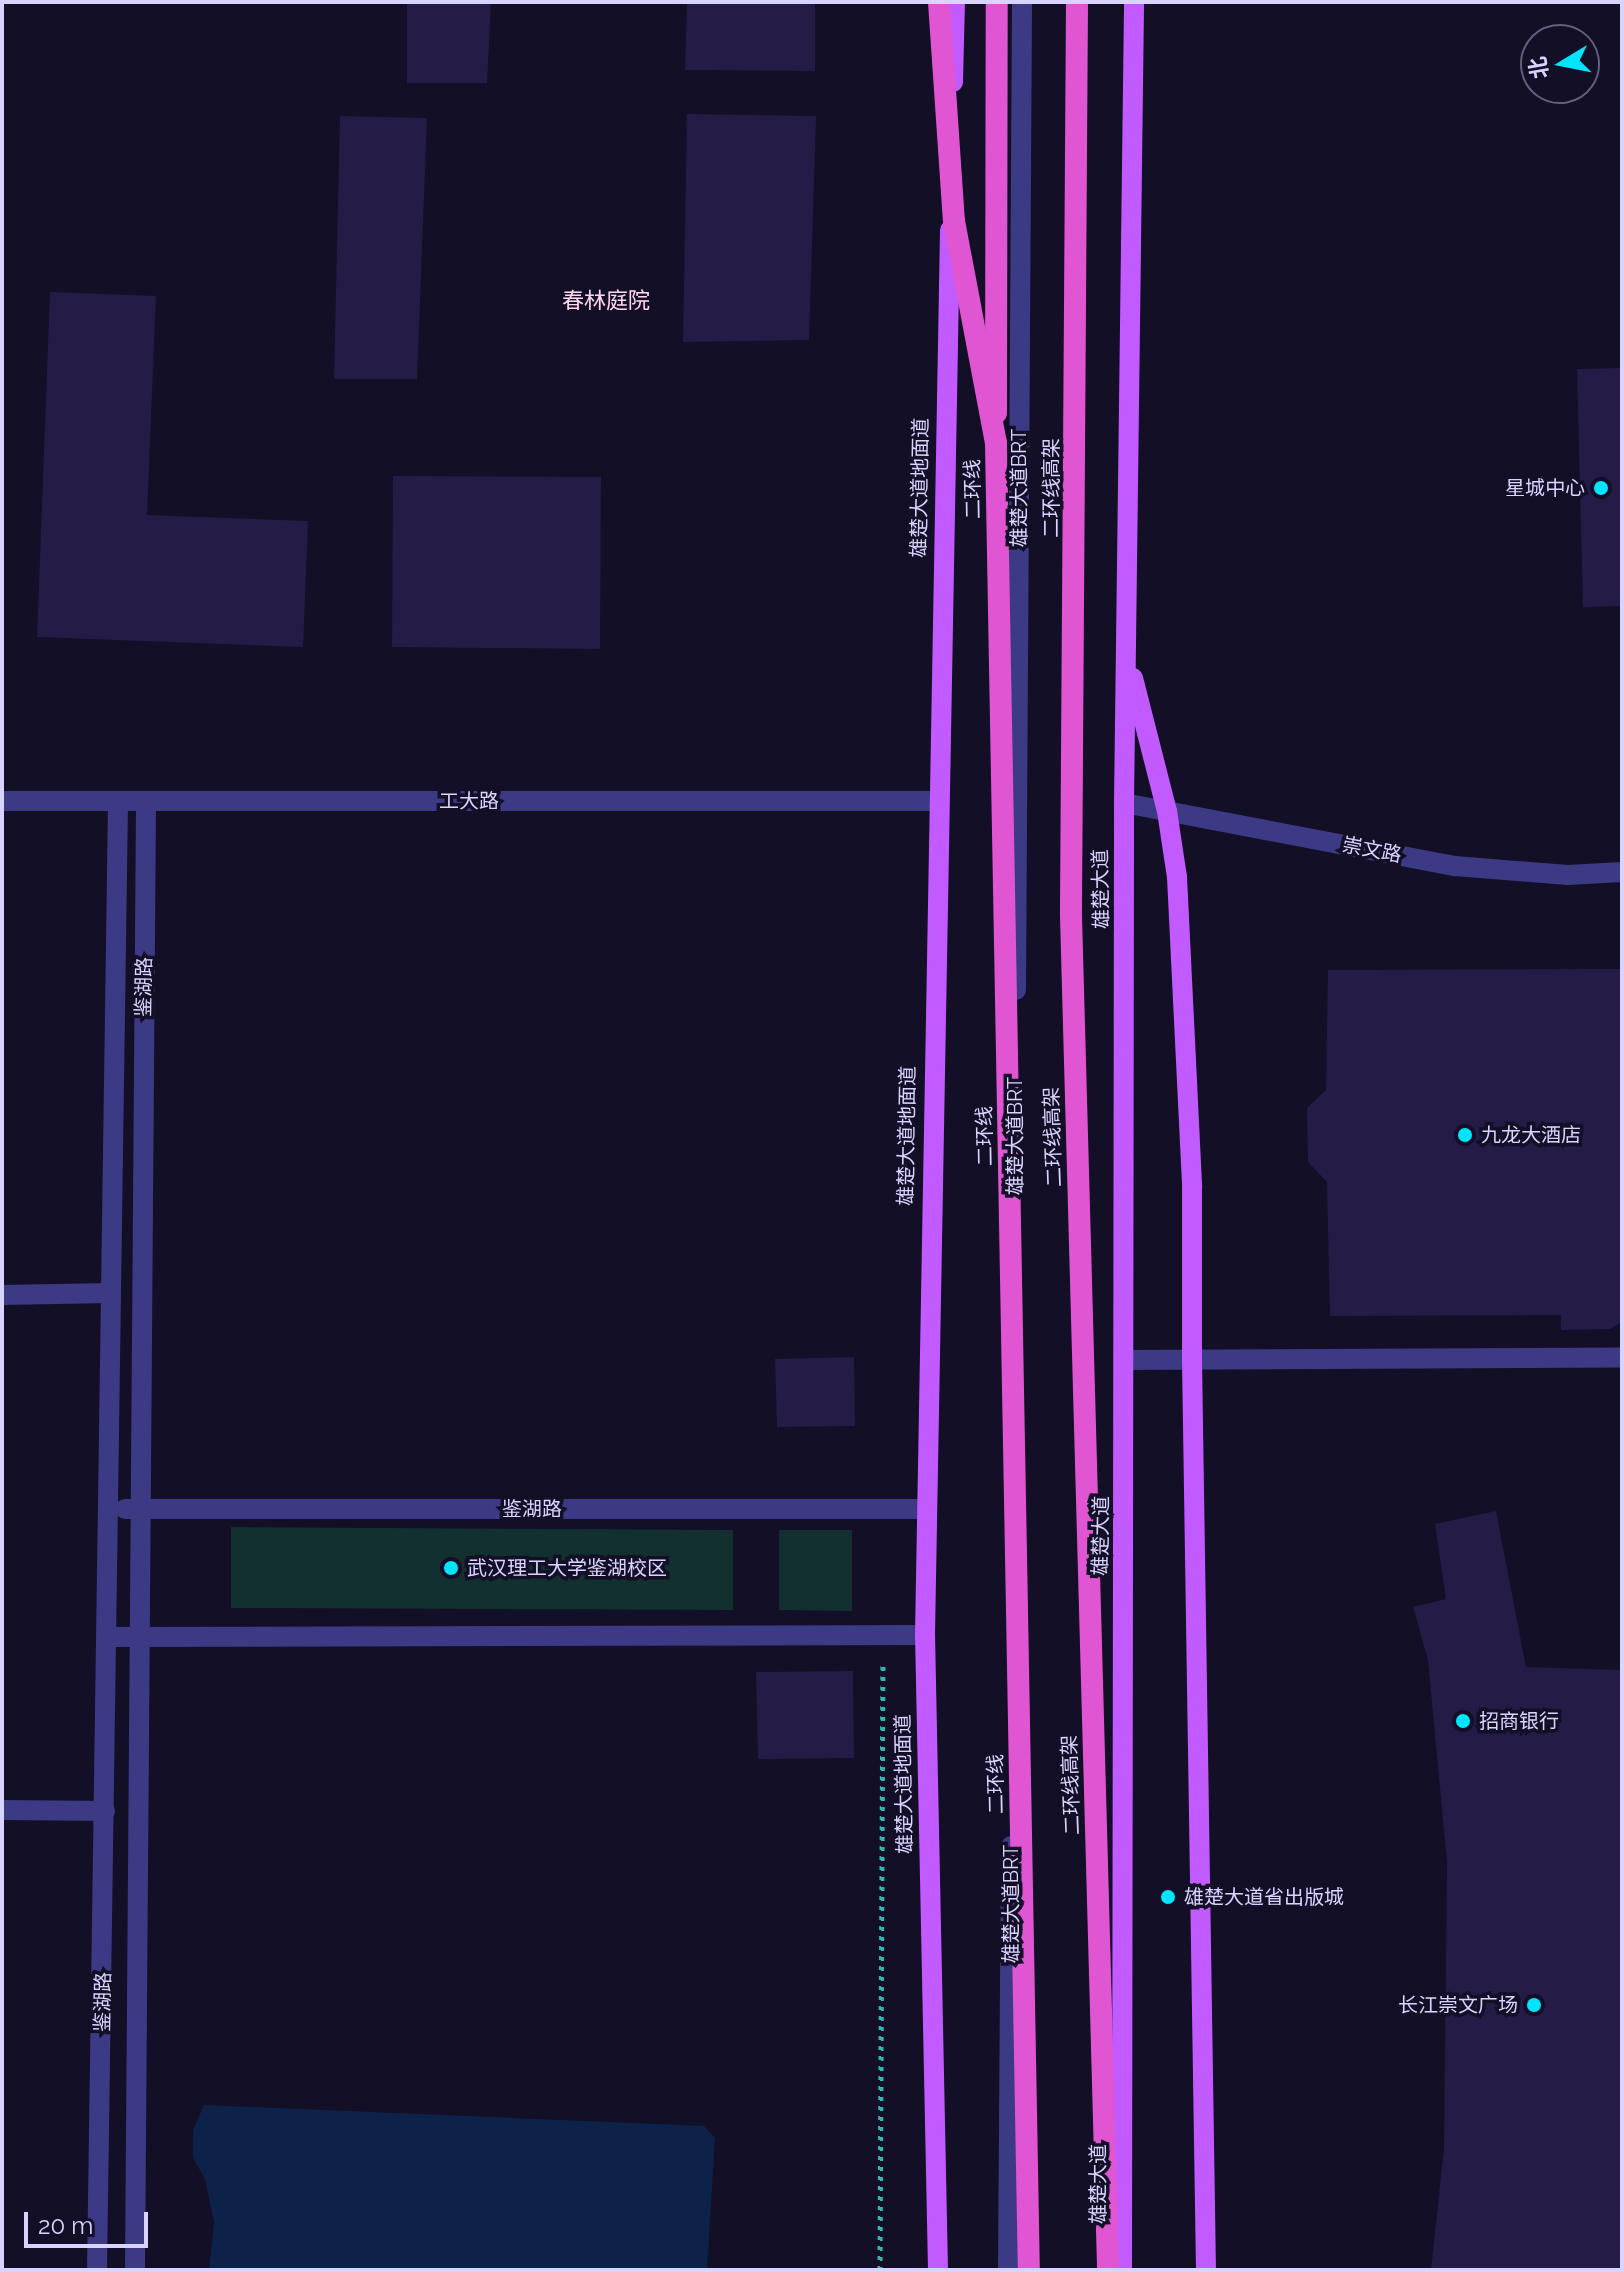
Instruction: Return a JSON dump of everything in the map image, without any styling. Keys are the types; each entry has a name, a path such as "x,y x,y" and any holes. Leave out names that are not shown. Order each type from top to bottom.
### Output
{"highway":[{"path":"939,2 954,221 996,443"},
{"name":"二环线","path":"997,2 996,443 1029,2270"},
{"name":"二环线高架","path":"1077,2 1071,916 1108,2270"}],"main road":[{"name":"雄楚大道地面道","path":"938,2270 925,1635 936,801 955,2"},
{"path":"1124,803 1134,2"},
{"path":"1126,652 1167,811 1177,877 1192,1188 1206,2270"},
{"name":"雄楚大道","path":"1122,2270 1124,803"}],"street":[{"name":"雄楚大道BRT","path":"1008,2270 1022,2"},
{"name":"工大路","path":"2,801 936,801"},
{"name":"鉴湖路","path":"97,2270 118,801"},
{"name":"鉴湖路","path":"135,2270 146,801"},
{"name":"崇文路","path":"1124,803 1455,866 1568,875 1622,872"},
{"path":"2,1295 111,1293"},
{"path":"1124,1360 1622,1357"},
{"name":"鉴湖路","path":"109,1509 926,1509"},
{"path":"107,1637 925,1635"},
{"path":"2,1810 105,1811"}],"path":[{"path":"880,2270 883,1635"}],"green space":[{"path":"231,1527 733,1530 733,1610 231,1608"},
{"path":"779,1530 852,1530 852,1611 779,1610"}],"water":[{"path":"204,2105 704,2126 715,2138 707,2270 209,2270 214,2222 205,2179 193,2158 193,2130"}],"building":[{"path":"407,2 491,2 487,83 407,83"},
{"path":"687,2 815,2 815,71 685,70"},
{"path":"687,114 816,116 809,340 683,342"},
{"path":"340,116 427,118 417,379 334,379"},
{"path":"50,292 156,296 147,515 308,521 303,647 37,637"},
{"name":"星城中心","path":"1622,368 1622,606 1583,607 1577,369"},
{"path":"393,476 601,477 600,649 392,647"},
{"name":"九龙大酒店","path":"1622,969 1622,1322 1610,1329 1561,1330 1561,1315 1330,1316 1327,1182 1308,1162 1307,1108 1326,1090 1328,970"},
{"path":"854,1357 855,1426 777,1427 775,1359"},
{"name":"长江崇文广场","path":"1496,1511 1526,1667 1622,1670 1622,2270 1431,2270 1444,2148 1447,1862 1428,1660 1413,1607 1446,1599 1435,1524"},
{"path":"853,1671 854,1758 758,1759 756,1672"}],"place":[{"name":"星城中心","path":"1601,488"},
{"name":"九龙大酒店","path":"1465,1135"},
{"name":"武汉理工大学鉴湖校区","path":"451,1568"},
{"name":"招商银行","path":"1463,1721"},
{"name":"雄楚大道省出版城","path":"1168,1897"},
{"name":"长江崇文广场","path":"1534,2005"}],"district":[{"name":"春林庭院","path":"606,301"}]}
